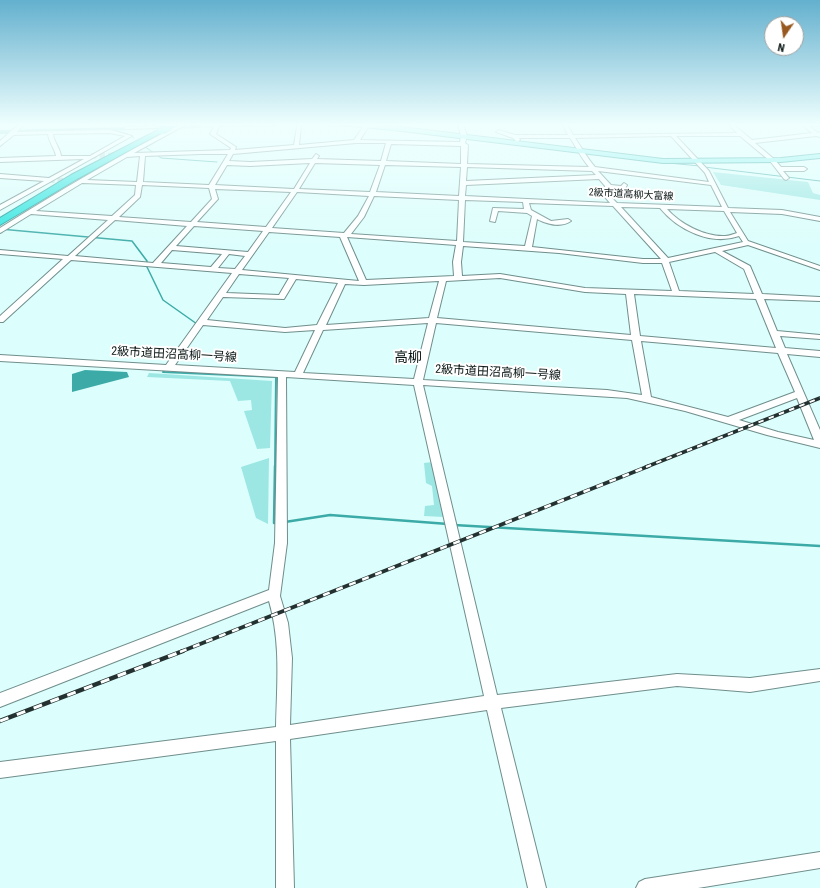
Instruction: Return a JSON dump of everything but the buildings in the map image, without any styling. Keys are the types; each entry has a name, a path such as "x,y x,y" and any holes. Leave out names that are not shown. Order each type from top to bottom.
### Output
{"highway":[{"path":"0,216 88,165"},
{"path":"0,222 96,165"}],"street":[{"path":"0,208 74,165"},
{"path":"0,231 107,165"},
{"path":"0,320 138,196 141,165"},
{"path":"155,265 215,199 211,187 224,165"},
{"path":"169,367 251,254 312,165"},
{"path":"364,283 343,238 358,221 374,194 382,165"},
{"path":"458,278 457,262 460,243 464,165"},
{"path":"478,165 594,169 606,167 628,175 713,184"},
{"path":"591,165 608,186 623,188 624,185"},
{"path":"701,165 707,172 726,210 741,234 749,243 820,268"},
{"path":"777,165 786,178"},
{"path":"780,169 804,169"},
{"path":"0,176 49,180"},
{"path":"463,183 600,177"},
{"path":"578,178 582,179 587,185"},
{"name":"2級市道高柳大富線","path":"80,181 792,213 820,219"},
{"path":"608,186 608,197 614,205 664,257 676,293"},
{"path":"525,200 528,211"},
{"path":"662,207 677,222 701,232 724,238 741,234"},
{"path":"493,221 496,209 528,211 550,223 568,221"},
{"path":"30,212 460,243 559,251 643,261 665,261 749,243"},
{"path":"528,249 535,215"},
{"path":"170,248 251,254"},
{"path":"716,250 747,268 820,444"},
{"path":"0,252 342,282 364,283 500,276 585,290 820,300"},
{"path":"213,270 227,252"},
{"path":"221,295 280,297 293,277"},
{"path":"443,278 418,382 492,702 537,888"},
{"path":"298,375 342,282"},
{"path":"630,292 636,338 647,398"},
{"path":"202,322 285,330 432,320 820,354"},
{"path":"774,333 820,337"},
{"name":"2級市道田沼高柳一号線","path":"0,358 607,393 647,398 729,420 765,432 820,444"},
{"path":"282,374 281,543 274,593 282,623 285,658 283,733 285,888"},
{"path":"729,420 799,394"},
{"path":"0,700 274,593"},
{"path":"0,770 283,733 492,702 677,680 750,685 820,675"},
{"path":"645,888 820,860"}],"shaded area":[{"path":"713,172 808,182 813,193 820,195 820,200 721,185"},
{"path":"85,370 127,372 129,377 72,392 72,374"},
{"path":"149,373 272,381 270,448 257,449 244,411 252,410 251,400 238,401 230,381 147,377"},
{"path":"269,458 268,524 256,518 241,467"},
{"path":"433,462 444,517 424,516 425,506 434,505 432,486 426,483 424,463"}],"waterway":[{"path":"694,165 700,166"},
{"path":"704,167 820,181"},
{"path":"0,229 132,241 147,261 147,267 163,300 197,324"},
{"path":"166,368 163,372 276,377 275,467"},
{"path":"275,466 274,523 277,523"},
{"path":"285,522 330,515 448,524"},
{"path":"454,525 820,546"}],"tunnel":[{"path":"49,180 80,181"}],"railway":[{"path":"646,467 820,398"},
{"path":"180,652 649,466"},
{"path":"0,721 183,651"}],"district":[{"name":"高柳","path":"408,358"}]}
